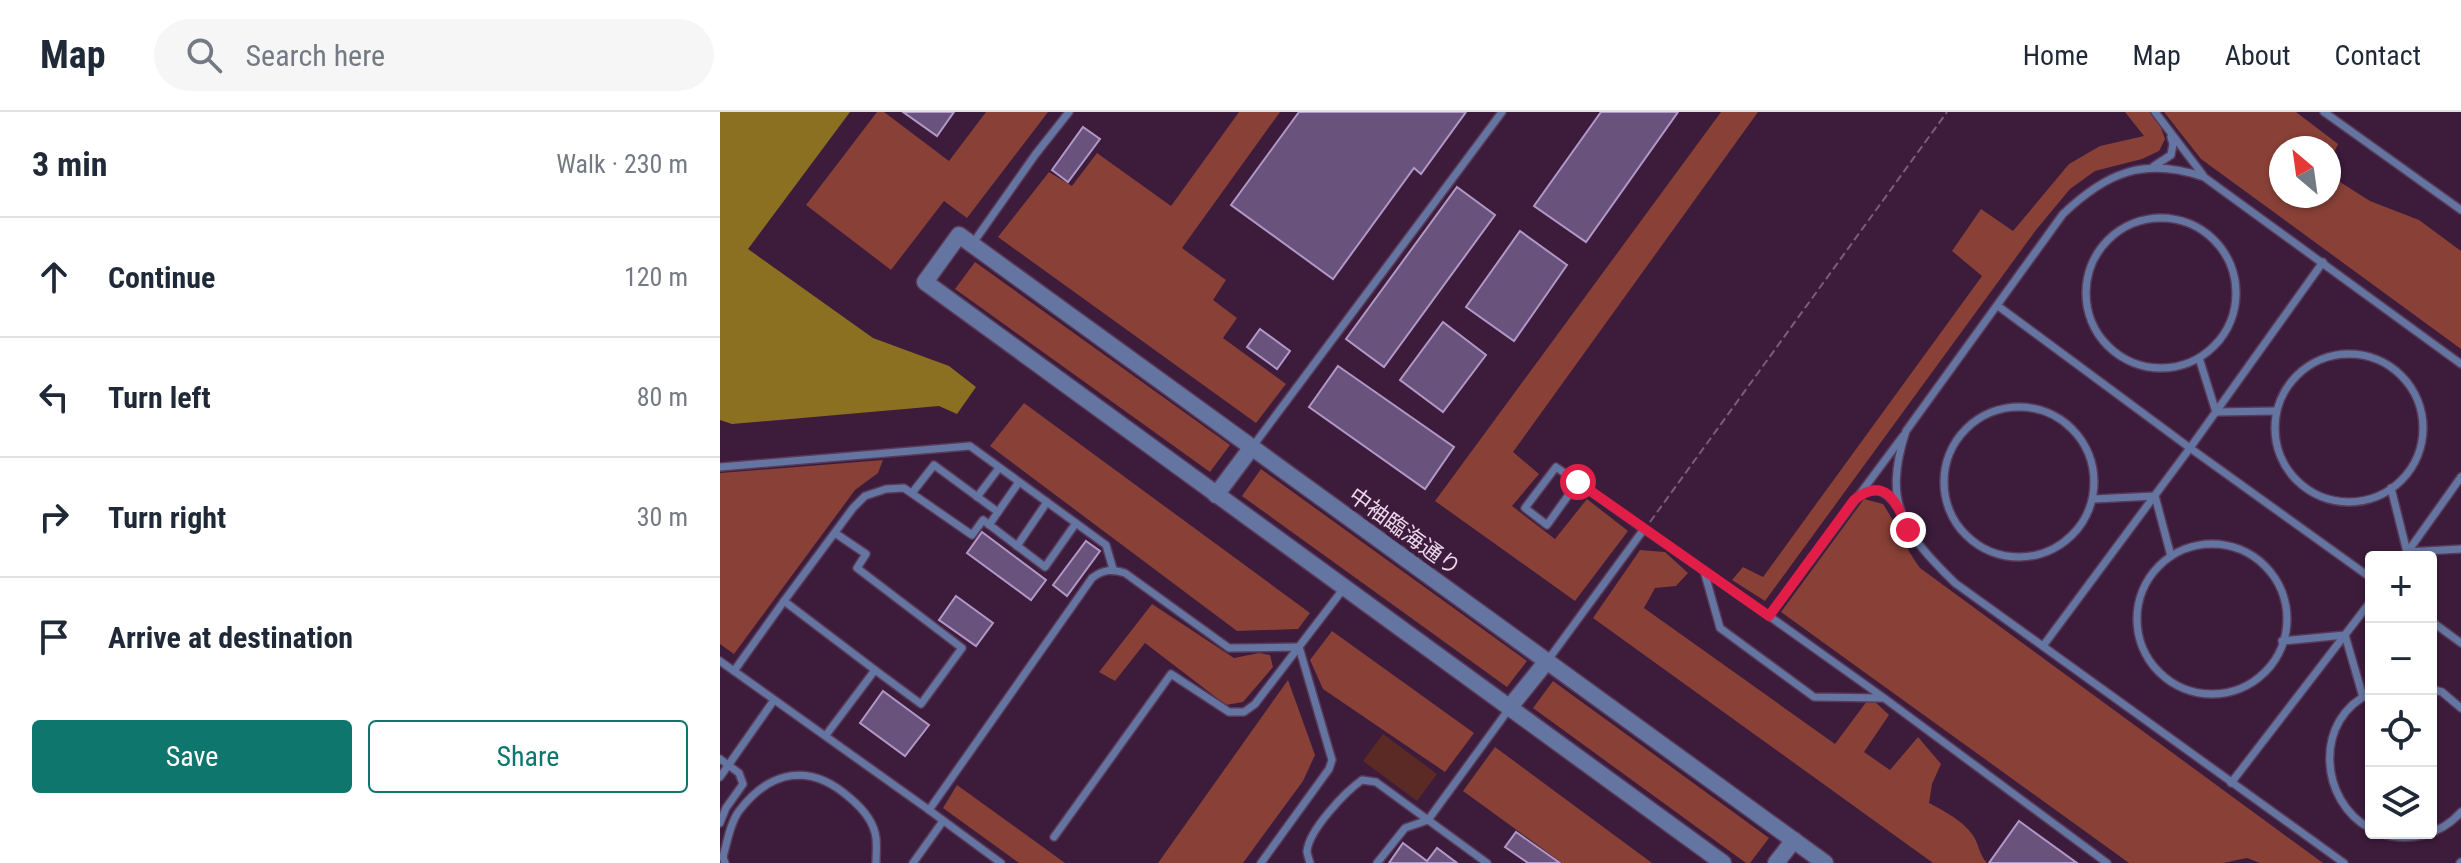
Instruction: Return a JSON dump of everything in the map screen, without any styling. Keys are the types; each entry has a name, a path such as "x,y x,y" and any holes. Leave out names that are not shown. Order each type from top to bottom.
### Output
{"street":[{"path":"965,240 925,282 1723,863"},
{"name":"中袖臨海通り","path":"965,240 1825,863"},
{"path":"1216,495 1252,447"},
{"path":"1509,708 1547,661"},
{"path":"1776,863 1794,840"}],"lane":[{"path":"965,240 1069,112"},
{"path":"1252,447 1502,112"},
{"path":"2155,112 2204,177"},
{"path":"2324,112 2461,210"},
{"path":"1769,616 2063,214 2104,180 2150,168 2171,155 2173,144 2170,131"},
{"path":"2150,168 2182,170 2204,177 2461,364"},
{"path":"2175,218 2207,232 2231,262 2237,299 2225,335 2199,358 2165,369 2141,367 2115,355 2092,327 2085,302 2085,286 2092,260 2102,244 2123,227 2137,221 2175,218"},
{"path":"2043,646 2323,262"},
{"path":"1998,306 2365,574"},
{"path":"2340,353 2366,355 2380,360 2409,382 2421,405 2424,419 2420,453 2401,482 2368,501 2329,501 2305,489 2280,458 2274,438 2276,411 2284,391 2302,370 2325,357 2340,353"},
{"path":"2199,358 2216,412"},
{"path":"2010,406 2036,408 2060,417 2085,443 2094,467 2094,499 2084,523 2066,542 2042,554 2008,557 1983,549 1962,533 1949,510 1944,492 1945,465 1962,432 1983,415 2010,406"},
{"path":"2216,412 2276,411"},
{"path":"1906,431 1895,479 1901,512 1908,530 1922,550 1955,583 2344,863"},
{"path":"720,467 970,446 1106,545 1113,569"},
{"path":"912,493 934,465 998,512"},
{"path":"1578,482 1547,525 1525,508 1556,467 1578,482 1704,571 1769,616 1884,698 2107,863"},
{"path":"977,497 999,468"},
{"path":"2408,551 2461,477"},
{"path":"989,525 1019,482"},
{"path":"734,671 853,508 865,496 886,489 904,488 972,535 983,520 1045,567 1076,523"},
{"path":"2391,488 2404,551"},
{"path":"1854,500 1866,491 1875,489 1884,492 1901,512"},
{"path":"2094,499 2155,496"},
{"path":"2155,496 2171,556"},
{"path":"1017,546 1047,502"},
{"path":"1547,661 1644,529"},
{"path":"784,601 921,704 962,648 857,568 866,554 835,533"},
{"path":"2217,543 2251,553 2271,570 2281,586 2288,624 2282,641 2276,659 2258,678 2241,688 2215,694 2181,688 2159,673 2146,656 2137,629 2141,592 2161,563 2184,548 2217,543"},
{"path":"2437,552 2461,549"},
{"path":"929,810 1092,578 1101,572 1113,569 1125,573 1229,648 1299,647"},
{"path":"1704,571 1720,628 1814,697 1884,698"},
{"path":"1054,837 1171,674 1229,712 1244,712 1255,704 1344,588"},
{"path":"2231,783 2365,609"},
{"path":"2434,623 2461,643"},
{"path":"2282,641 2345,635"},
{"path":"2345,635 2365,690"},
{"path":"1261,863 1329,769 1332,760 1299,647"},
{"path":"720,661 1001,863"},
{"path":"826,735 875,670"},
{"path":"2437,691 2461,708"},
{"path":"2365,697 2343,715 2330,745 2329,772 2341,803 2365,826"},
{"path":"720,777 774,700"},
{"path":"1377,863 1405,828 1428,820 1509,708"},
{"path":"720,759 739,773 743,784 726,808 720,823"},
{"path":"725,863 723,849 737,814 757,791 786,776 813,775 836,785 865,810 876,837 876,863"},
{"path":"1310,863 1307,852 1312,836 1348,790 1362,780 1376,782 1484,862"},
{"path":"2437,830 2452,822 2461,812"},
{"path":"913,863 943,821"}],"path":[{"path":"1644,529 1947,112"}],"shaded area":[{"path":"720,112 850,112 748,249 873,338 949,366 976,387 957,414 939,406 732,424 720,420"},
{"path":"877,112 884,112 949,161 986,112 1048,112 967,218 944,201 891,270 806,205"},
{"path":"1239,112 1280,112 1182,248 1226,280 1213,300 1237,318 1223,338 1286,384 1256,423 998,237 1049,172 1072,186 1097,153 1171,206"},
{"path":"1721,112 1758,112 1513,452 1539,474 1512,506 1555,539 1587,499 1628,531 1575,601 1435,501"},
{"path":"2125,112 2150,112 2160,125 2165,139 2159,151 2142,159 2095,171 2070,189 2036,230 1765,601 1732,580 1743,567 1763,577 1982,276 1952,251 1981,209 2013,231 2069,164 2100,146 2144,136"},
{"path":"2164,112 2296,112 2328,136 2269,136 2269,208 2341,208 2341,183 2370,201 2419,220 2461,251 2461,349 2201,159"},
{"path":"975,262 1230,445 1210,472 955,289"},
{"path":"1024,403 1310,613 1298,629 1237,631 990,446"},
{"path":"883,460 878,473 855,490 734,654 720,644 720,473"},
{"path":"1261,469 1527,661 1507,687 1242,496"},
{"path":"1864,499 1883,504 1920,568 2323,863 2260,863 2247,858 2223,863 2129,863 1781,612"},
{"path":"1640,550 1665,552 1688,573 1676,586 1655,588 1644,608 1835,744 1870,697 1889,715 1864,752 1890,770 1918,737 1941,764 1932,784 1929,803 1968,829 1987,863 1933,863 1593,618"},
{"path":"1152,604 1234,658 1259,653 1270,655 1273,667 1243,702 1226,705 1145,643 1115,681 1099,672"},
{"path":"1332,631 1474,733 1445,772 1323,689 1310,660"},
{"path":"1288,680 1315,755 1303,781 1243,863 1158,863"},
{"path":"1553,681 1769,838 1750,863 1533,708"},
{"path":"1383,734 1437,774 1417,801 1363,761"},
{"path":"1495,747 1652,863 1562,863 1463,791"},
{"path":"957,785 1065,863 1019,863 943,808"}],"building":[{"path":"903,112 954,112 937,136"},
{"path":"1299,112 1466,112 1421,174 1414,168 1333,279 1231,205"},
{"path":"1601,112 1678,112 1586,242 1534,206"},
{"path":"1083,127 1100,139 1068,182 1052,170"},
{"path":"1457,187 1495,215 1384,367 1346,339"},
{"path":"1520,231 1567,265 1514,341 1466,307"},
{"path":"1443,322 1486,355 1443,412 1400,380"},
{"path":"1260,329 1290,351 1277,369 1247,347"},
{"path":"1338,366 1454,447 1425,489 1309,407"},
{"path":"982,532 1046,580 1031,600 967,553"},
{"path":"1086,541 1100,551 1067,596 1053,585"},
{"path":"956,596 993,623 976,646 939,620"},
{"path":"883,691 929,725 905,756 860,723"},
{"path":"2019,821 2077,863 1989,863"},
{"path":"1516,832 1560,863 1528,863 1505,847"},
{"path":"1403,843 1427,861 1437,848 1457,863 1389,863"}],"route":[{"path":"1578,482 1769,616 1854,500 1866,491 1875,489 1884,492 1894,501 1908,530"}]}
